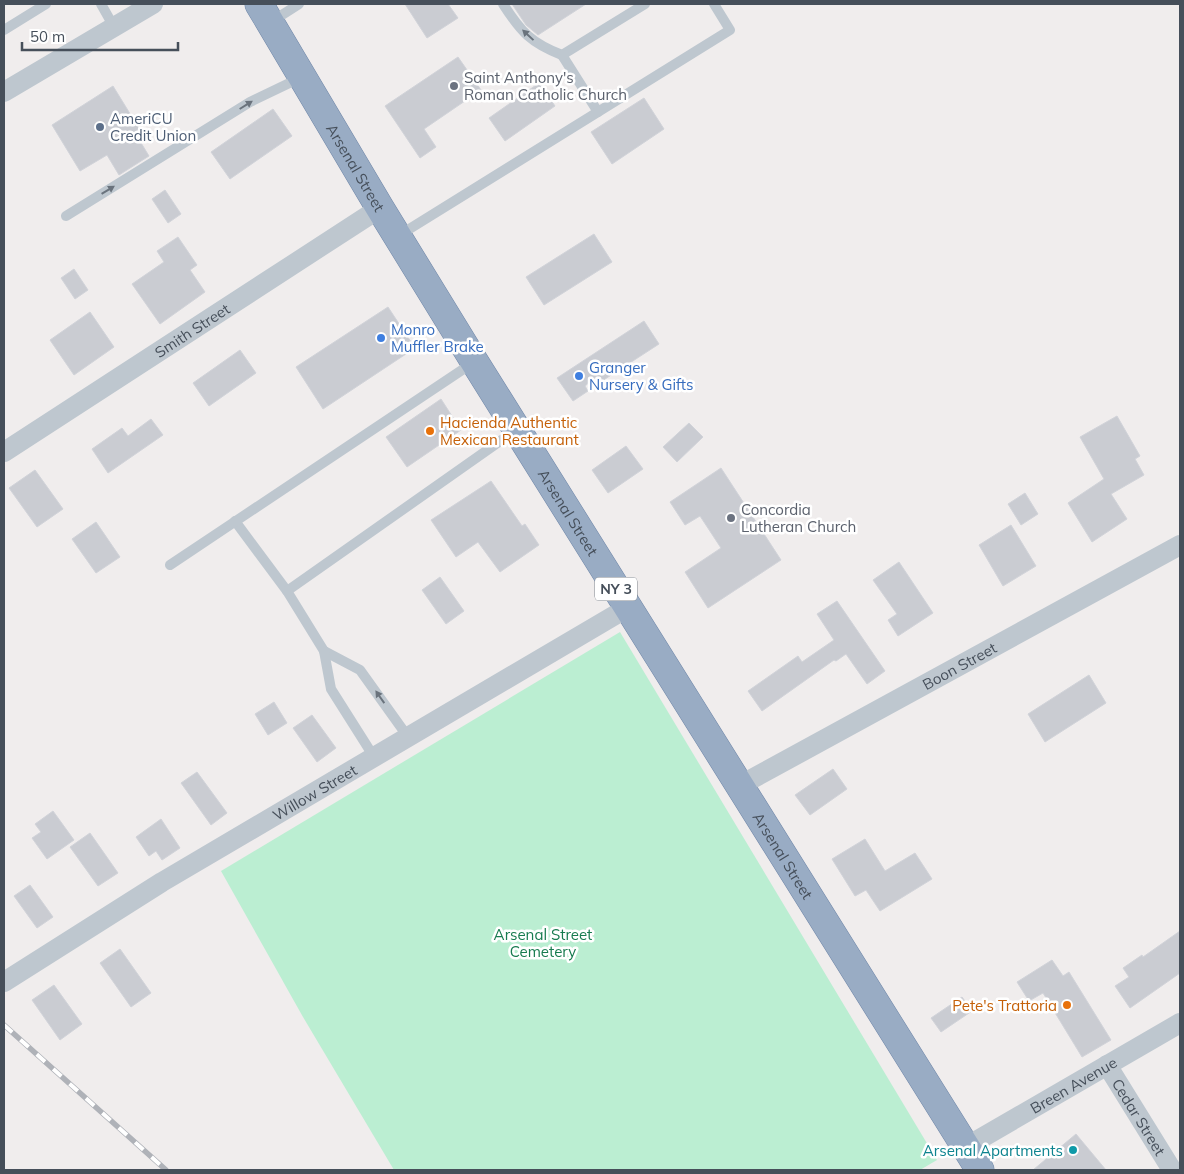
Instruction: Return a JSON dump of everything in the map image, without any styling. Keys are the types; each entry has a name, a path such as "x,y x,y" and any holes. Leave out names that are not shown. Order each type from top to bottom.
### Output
{"highway":[{"name":"Arsenal Street","path":"264,13 474,361 976,1164"}],"street":[{"path":"4,92 153,4"},
{"name":"Smith Street","path":"4,452 380,208"},
{"name":"Boon Street","path":"739,786 1180,546"},
{"name":"Willow Street","path":"4,982 162,882 627,608"},
{"name":"Breen Avenue","path":"976,1164 1107,1065 1180,1023"},
{"name":"Cedar Street","path":"1107,1065 1172,1170"}],"lane":[{"path":"4,30 46,4"},
{"path":"101,4 114,27"},
{"path":"264,13 299,4"},
{"path":"503,4 515,23 530,39 544,48 562,55 598,112"},
{"path":"562,55 645,4"},
{"path":"398,236 730,30 714,4"},
{"path":"66,216 250,102 302,77"},
{"path":"170,565 474,361"},
{"path":"287,591 517,429"},
{"path":"235,521 287,591 324,651 331,689 374,757"},
{"path":"324,651 360,670 408,737"}],"green space":[{"name":"Arsenal Street Cemetery","path":"620,632 937,1160 920,1170 394,1170 303,1017 221,871"}],"building":[{"path":"405,4 448,4 458,18 427,38"},
{"path":"512,4 586,4 538,35 526,25"},
{"path":"458,57 481,90 424,129 436,147 420,158 385,106"},
{"path":"539,83 555,106 505,141 489,118"},
{"path":"113,86 140,130 135,133 149,156 119,175 107,155 80,171 52,125"},
{"path":"644,98 664,129 612,164 591,132"},
{"path":"273,109 292,136 230,179 211,152"},
{"path":"165,190 181,214 168,223 152,199"},
{"path":"594,234 612,262 544,305 526,277"},
{"path":"178,237 197,265 190,270 205,292 160,324 132,284 164,262 157,251"},
{"path":"74,269 88,290 75,299 61,278"},
{"path":"388,307 415,348 323,409 296,367"},
{"path":"90,312 114,347 74,375 50,340"},
{"path":"644,321 659,344 602,381 597,376 585,386 588,391 573,401 557,378"},
{"path":"240,350 256,373 209,406 193,383"},
{"path":"441,399 461,430 407,467 386,437"},
{"path":"1117,416 1140,456 1135,459 1144,475 1111,494 1127,519 1092,542 1068,503 1104,479 1080,437"},
{"path":"151,419 163,435 108,473 92,449 122,428 128,436"},
{"path":"689,423 703,437 677,462 663,447"},
{"path":"626,446 643,469 608,493 592,470"},
{"path":"721,468 781,560 708,608 685,572 721,548 700,516 685,525 670,502"},
{"path":"35,470 63,509 37,527 9,488"},
{"path":"491,481 522,526 525,524 539,545 500,572 478,542 456,557 431,520"},
{"path":"1025,493 1038,514 1021,525 1008,504"},
{"path":"96,522 120,557 96,573 72,539"},
{"path":"1011,525 1036,566 1003,586 979,545"},
{"path":"899,562 933,613 898,636 888,620 897,614 873,580"},
{"path":"440,577 464,611 446,624 422,590"},
{"path":"837,601 885,671 867,684 846,654 836,661 834,660 762,711 748,691 798,656 802,662 834,640 817,614"},
{"path":"1089,675 1106,703 1045,742 1028,714"},
{"path":"274,702 287,723 268,735 255,714"},
{"path":"312,715 336,748 317,762 293,728"},
{"path":"833,769 847,789 810,815 795,795"},
{"path":"197,772 227,813 211,825 181,783"},
{"path":"53,811 74,840 47,859 32,838 41,832 35,824"},
{"path":"161,819 180,848 162,860 156,851 149,856 136,837"},
{"path":"90,833 118,873 98,886 70,847"},
{"path":"865,839 885,871 915,853 932,879 880,911 866,890 855,896 832,859"},
{"path":"30,885 53,917 37,928 14,896"},
{"path":"1180,931 1180,973 1130,1008 1115,986 1129,977 1123,968 1142,955 1143,957"},
{"path":"120,949 151,993 131,1007 100,963"},
{"path":"1052,960 1063,976 1069,972 1111,1040 1082,1057 1043,993 1029,1001 1017,982"},
{"path":"54,985 82,1024 60,1040 32,1000"},
{"path":"962,997 972,1011 941,1032 931,1018"},
{"name":"Arsenal Apartments","path":"1076,1134 1106,1170 1033,1170"}],"railway":[{"path":"4,1025 166,1170"}],"place":[{"name":"Saint Anthony's Roman Catholic Church","path":"454,86"},
{"name":"AmeriCU Credit Union","path":"100,127"},
{"name":"Monro Muffler Brake","path":"381,338"},
{"name":"Granger Nursery & Gifts","path":"579,376"},
{"name":"Hacienda Authentic Mexican Restaurant","path":"430,431"},
{"name":"Concordia Lutheran Church","path":"731,518"},
{"name":"Pete's Trattoria","path":"1067,1005"},
{"name":"Arsenal Apartments","path":"1073,1150"}]}
